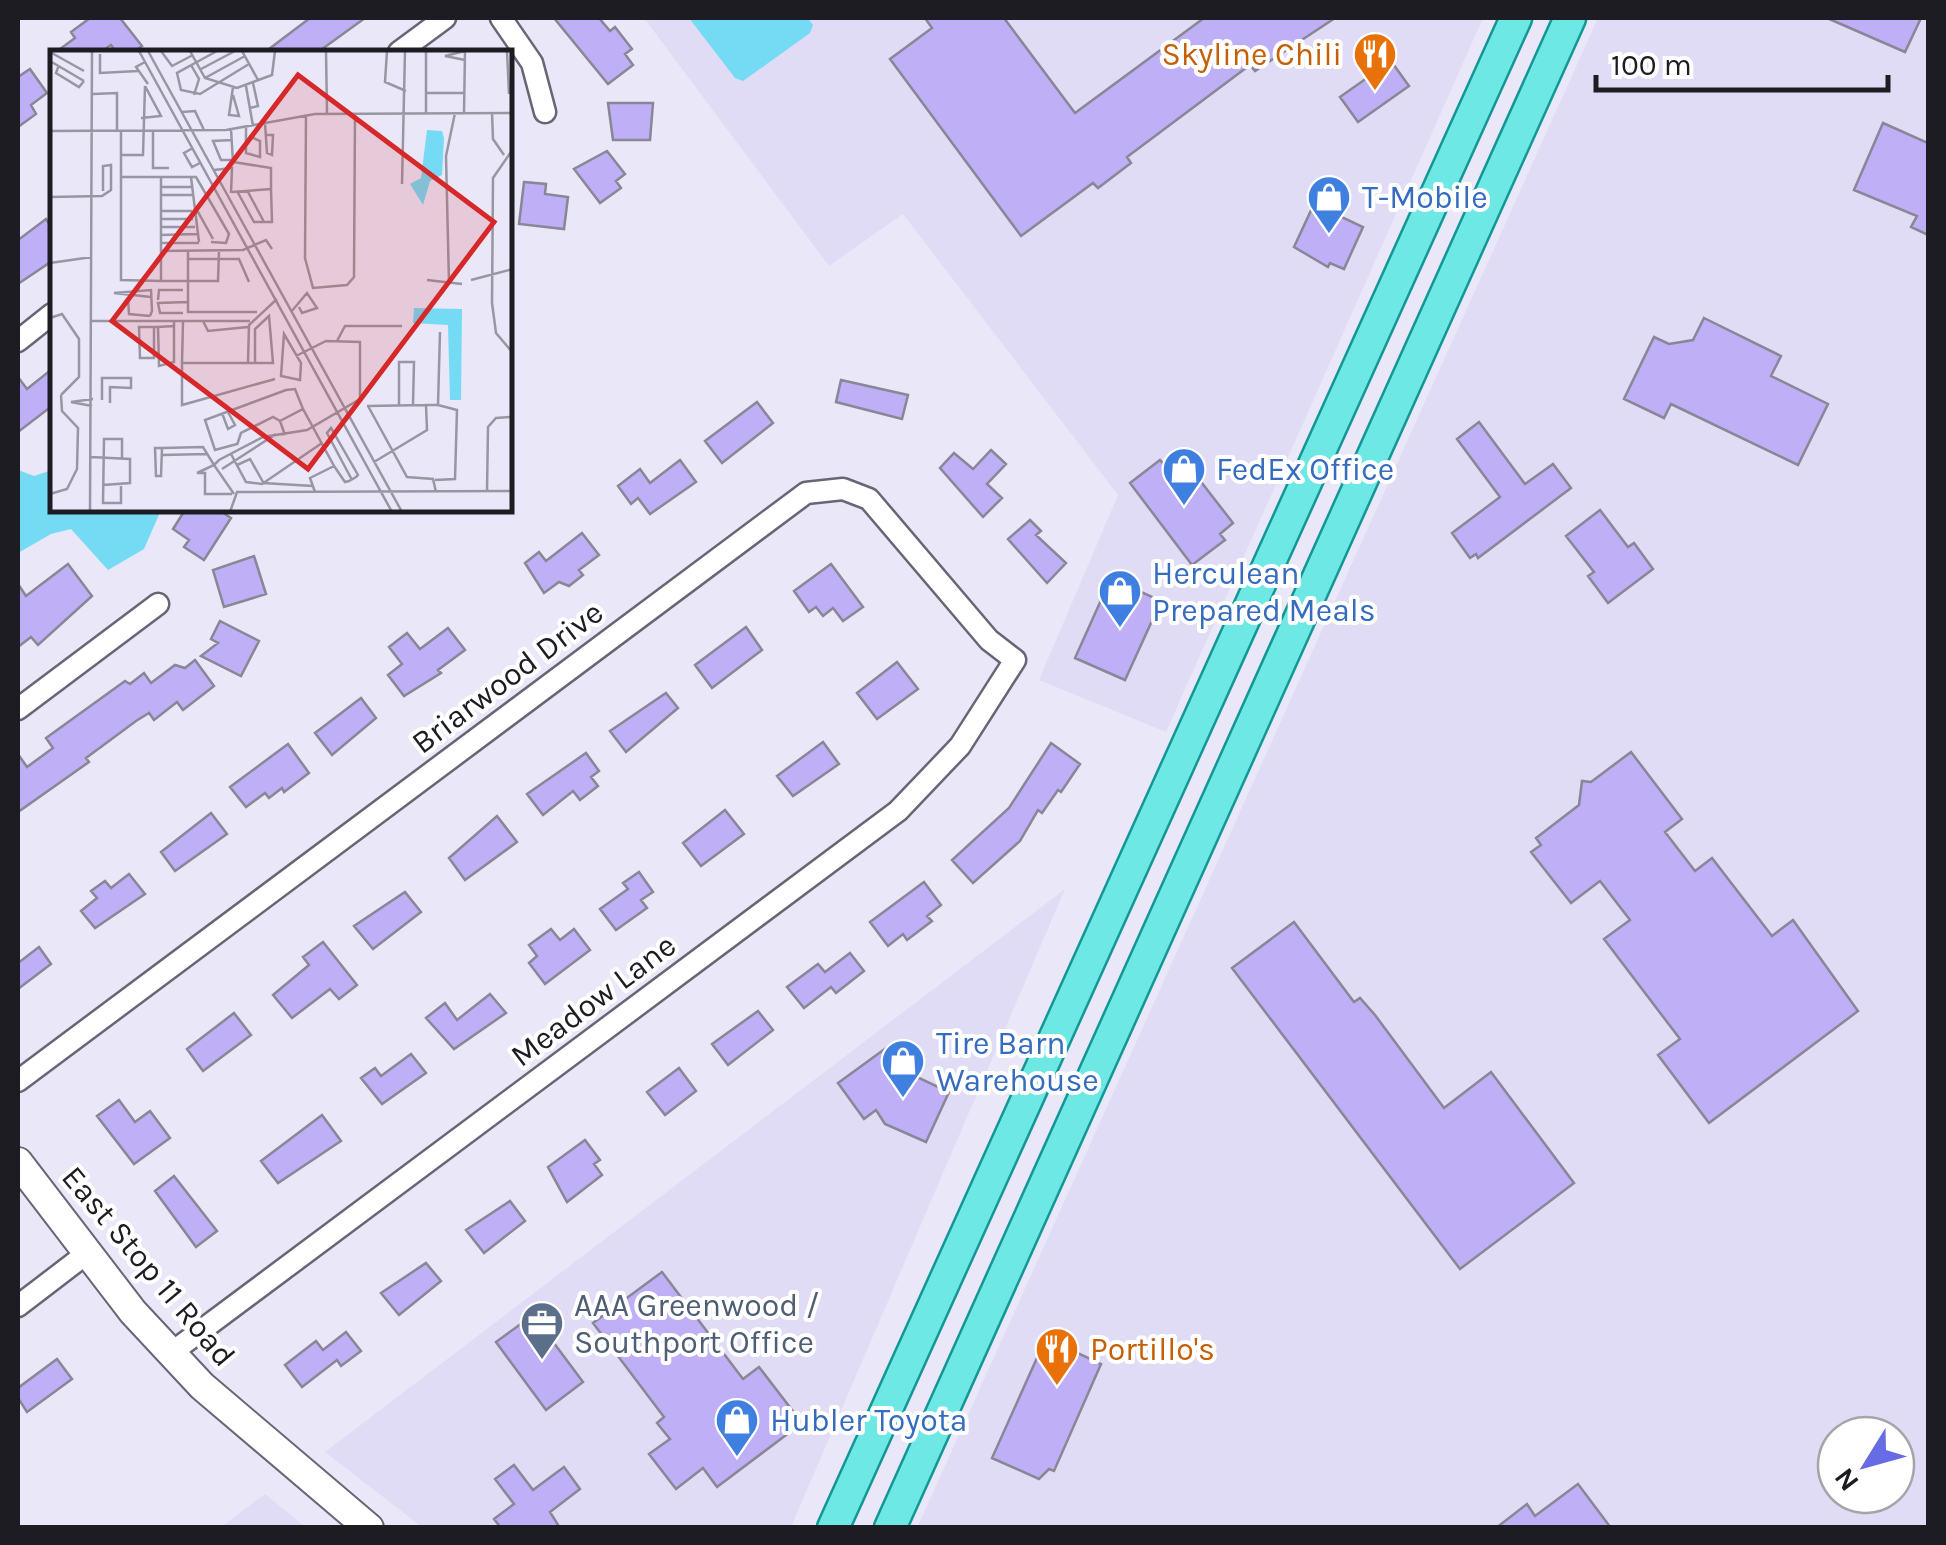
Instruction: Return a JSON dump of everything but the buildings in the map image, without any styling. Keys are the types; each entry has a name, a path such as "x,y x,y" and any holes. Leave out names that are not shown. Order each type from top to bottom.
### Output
{"main road":[{"path":"833,1528 1516,18"},
{"path":"890,1528 1570,18"},
{"name":"East Stop 11 Road","path":"18,1162 86,1254 171,1353 262,1440 369,1528"}],"street":[{"path":"402,50 445,18"},
{"path":"501,18 532,63 545,112"},
{"path":"18,340 50,316"},
{"name":"Briarwood Drive","path":"18,1081 806,493 843,489 869,500 989,640 1015,660"},
{"path":"18,709 158,604"},
{"name":"Meadow Lane","path":"171,1353 898,810 960,746 1015,660"},
{"path":"18,1306 86,1254"}],"shaded area":[{"path":"644,18 1483,18 1166,732 1039,680 1118,495 903,214 829,266"},
{"path":"1598,18 1928,18 1928,1527 917,1528"},
{"path":"1065,889 791,1527 422,1527 325,1452"},
{"path":"265,1494 305,1527 221,1527"}],"water":[{"path":"689,18 808,18 813,25 810,33 743,81 735,78"},
{"path":"18,470 34,476 50,471 50,512 160,512 144,549 108,570 71,529 51,534 18,553"}],"place":[{"name":"Skyline Chili","path":"1375,92"},
{"name":"T-Mobile","path":"1329,235"},
{"name":"FedEx Office","path":"1184,507"},
{"name":"Herculean Prepared Meals","path":"1120,629"},
{"name":"Tire Barn Warehouse","path":"903,1099"},
{"name":"AAA Greenwood / Southport Office","path":"542,1361"},
{"name":"Portillo's","path":"1057,1387"},
{"name":"Hubler Toyota","path":"737,1458"}]}
